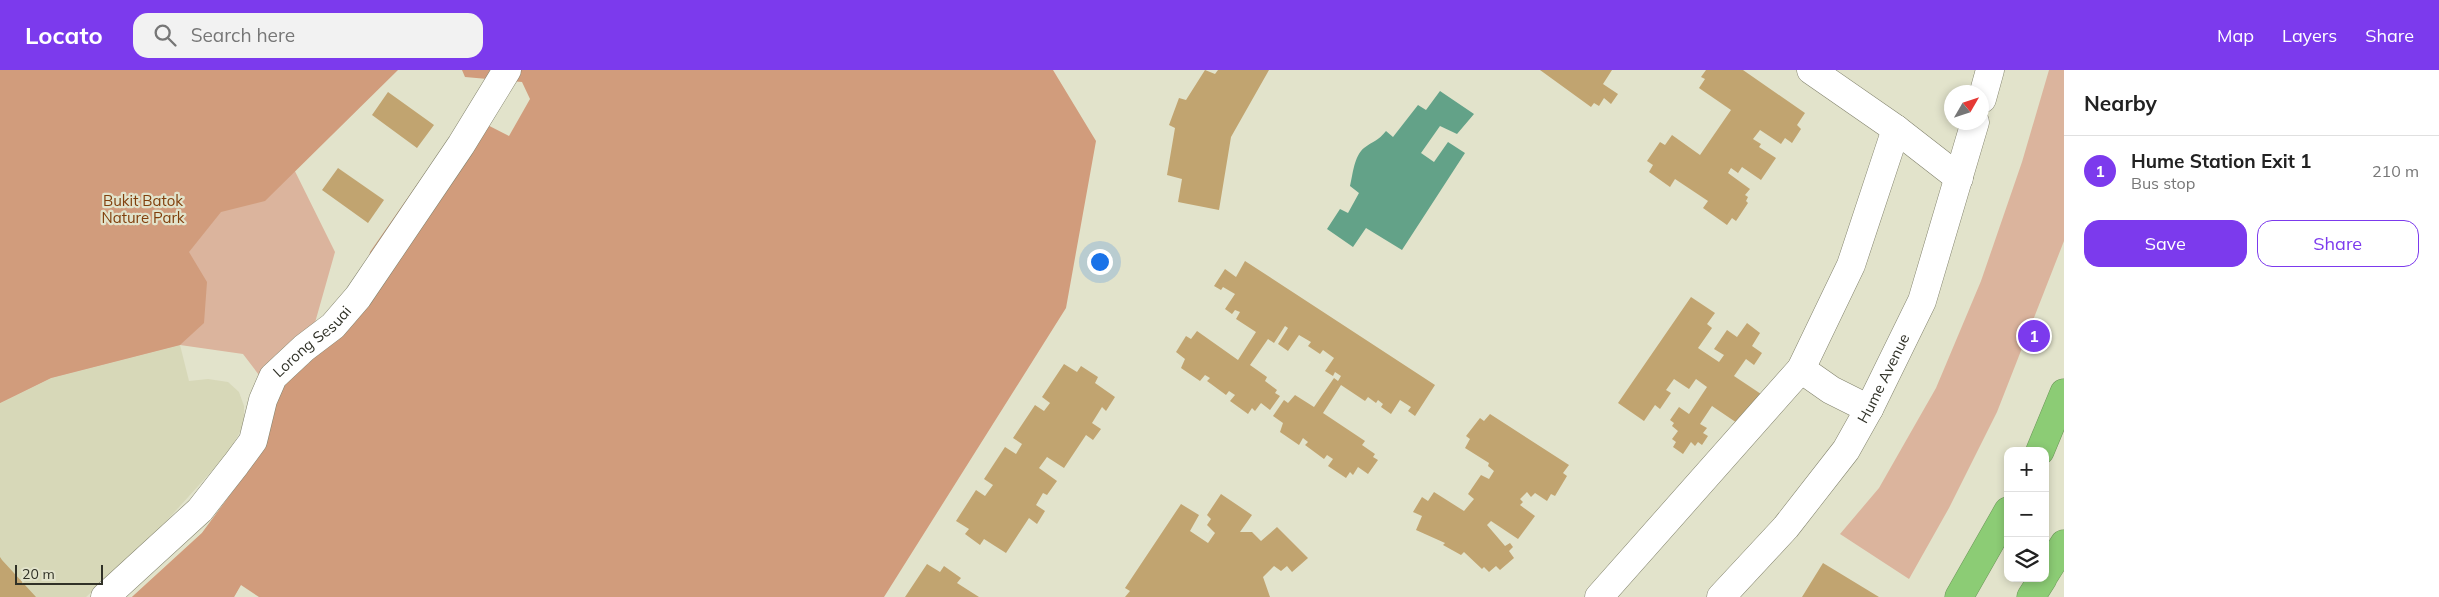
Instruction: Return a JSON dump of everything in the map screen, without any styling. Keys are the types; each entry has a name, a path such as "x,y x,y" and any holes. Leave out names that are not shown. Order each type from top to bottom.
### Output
{"highway":[{"path":"2042,447 2064,393"},
{"path":"1959,597 2004,518"},
{"path":"2049,568 2064,544"},
{"path":"2031,597 2040,582"}],"street":[{"name":"Lorong Sesuai","path":"106,597 200,510 236,464 253,441 263,400 273,377 304,348 333,326 358,296 456,152 507,70"},
{"path":"1811,70 1896,129 1959,178"},
{"path":"1986,85 1990,70"},
{"path":"1599,597 1801,370 1851,265 1896,129"},
{"name":"Hume Avenue","path":"1721,597 1786,527 1846,450 1869,409 1922,301 1973,130"},
{"path":"1801,370 1831,390 1869,409"}],"shaded area":[{"path":"1440,91 1474,114 1457,134 1440,126 1421,153 1434,162 1448,142 1465,153 1402,250 1366,228 1353,247 1327,229 1340,209 1348,213 1359,193 1350,186 1354,165 1358,156 1364,148 1386,131 1393,137 1418,105 1426,110"},
{"path":"180,345 189,381 208,379 228,382 239,392 244,406 244,425 228,453 151,538 86,597 0,597 0,403 51,378"}],"green space":[{"name":"Bukit Batok Nature Park","path":"0,70 281,143 335,252 241,584 234,597 132,597 202,533 247,472 262,379 243,354 180,345 51,378 0,403"},
{"name":"Bukit Batok Nature Park","path":"0,70 398,70 265,201 221,212 189,252 207,282 204,323 180,345 51,378 0,403"},
{"path":"462,70 1053,70 1096,141 1066,308 884,597 259,597 241,585 234,597 132,597 202,533 247,472 262,379 308,364 361,302 370,252 466,114 509,136 530,99 522,82 465,77"},
{"path":"2049,70 2064,70 2064,241 1997,412 1949,508 1909,579 1840,534 1879,488 1936,388 1981,281 2022,162"}],"building":[{"path":"1205,70 1215,74 1218,70 1269,70 1231,137 1219,210 1178,202 1182,179 1167,175 1175,128 1169,125 1179,98 1186,100"},
{"path":"1540,70 1612,70 1603,84 1618,94 1611,104 1604,98 1599,106 1594,103 1591,107"},
{"path":"1706,70 1743,70 1805,113 1797,125 1801,129 1792,143 1785,138 1781,144 1760,130 1753,139 1761,144 1759,147 1776,158 1761,180 1742,167 1738,173 1731,168 1728,173 1750,189 1745,195 1748,197 1746,201 1748,203 1736,221 1732,218 1727,225 1703,208 1708,201 1675,179 1670,187 1649,172 1653,165 1647,161 1660,142 1665,145 1672,135 1700,155 1731,110 1699,88 1705,79 1701,77"},
{"path":"388,92 434,125 417,148 372,115"},
{"path":"338,168 384,200 368,223 322,190"},
{"path":"1245,261 1435,385 1415,416 1408,411 1411,407 1400,400 1391,414 1381,407 1383,404 1378,400 1376,403 1368,397 1365,401 1341,385 1323,413 1365,441 1362,445 1375,454 1373,457 1378,460 1368,474 1358,467 1353,475 1350,472 1346,478 1328,466 1333,459 1327,455 1324,459 1305,445 1308,442 1303,438 1299,445 1280,432 1283,423 1273,416 1284,400 1288,403 1295,395 1314,407 1334,378 1338,381 1341,376 1335,372 1333,376 1325,371 1334,358 1323,350 1320,354 1308,346 1311,342 1299,335 1288,351 1278,344 1288,328 1285,326 1274,343 1268,339 1250,365 1267,377 1265,381 1277,390 1275,393 1280,396 1270,410 1261,403 1255,411 1252,408 1248,414 1230,401 1235,395 1229,391 1226,395 1207,381 1210,378 1205,375 1200,381 1181,368 1185,359 1176,352 1186,336 1191,339 1197,331 1238,360 1256,332 1236,319 1240,312 1235,310 1232,314 1225,309 1235,294 1223,287 1221,290 1214,286 1225,269 1236,277"},
{"path":"1691,297 1715,313 1707,324 1712,328 1698,348 1719,362 1724,355 1714,349 1727,330 1737,337 1747,323 1760,333 1752,346 1762,353 1754,365 1746,359 1734,376 1761,394 1740,425 1712,406 1700,424 1707,428 1703,433 1708,436 1702,445 1698,442 1695,446 1691,442 1683,454 1673,447 1676,442 1672,439 1678,431 1672,426 1674,423 1670,420 1679,407 1689,414 1707,387 1696,379 1689,389 1674,379 1666,390 1671,393 1660,409 1655,405 1644,421 1618,403"},
{"path":"1064,364 1077,372 1081,366 1098,377 1095,383 1115,397 1106,411 1102,407 1092,423 1101,429 1093,440 1086,435 1064,468 1047,457 1039,468 1057,481 1047,495 1043,493 1036,505 1045,511 1037,524 1029,518 1006,553 984,539 980,545 965,534 969,529 956,521 976,490 985,496 993,485 984,479 1005,447 1016,454 1022,444 1013,438 1035,405 1044,411 1050,403 1042,397"},
{"path":"1490,414 1569,465 1563,473 1567,476 1555,496 1551,494 1547,501 1535,493 1531,497 1527,492 1520,499 1523,502 1520,505 1535,516 1518,539 1491,521 1487,525 1505,546 1510,543 1513,547 1509,551 1514,558 1500,570 1496,566 1489,572 1484,567 1482,569 1464,552 1461,555 1443,545 1445,543 1416,530 1422,516 1413,512 1422,497 1428,501 1434,492 1464,511 1474,499 1468,494 1481,475 1489,479 1494,471 1488,466 1489,463 1465,448 1470,439 1466,436 1480,418 1484,421"},
{"path":"1221,494 1252,515 1240,532 1252,532 1261,541 1277,527 1308,558 1292,572 1287,566 1281,571 1274,566 1263,577 1270,597 1125,597 1130,591 1125,588 1181,504 1199,515 1190,531 1208,543 1215,533 1207,525 1211,519 1207,515"},
{"path":"0,557 2,560 36,597 0,597"},
{"path":"1823,563 1879,597 1802,597"},
{"path":"927,564 940,572 944,566 961,578 957,583 979,597 905,597"}],"place":[{"name":"Hume Station Exit 1","path":"2034,336"}]}
